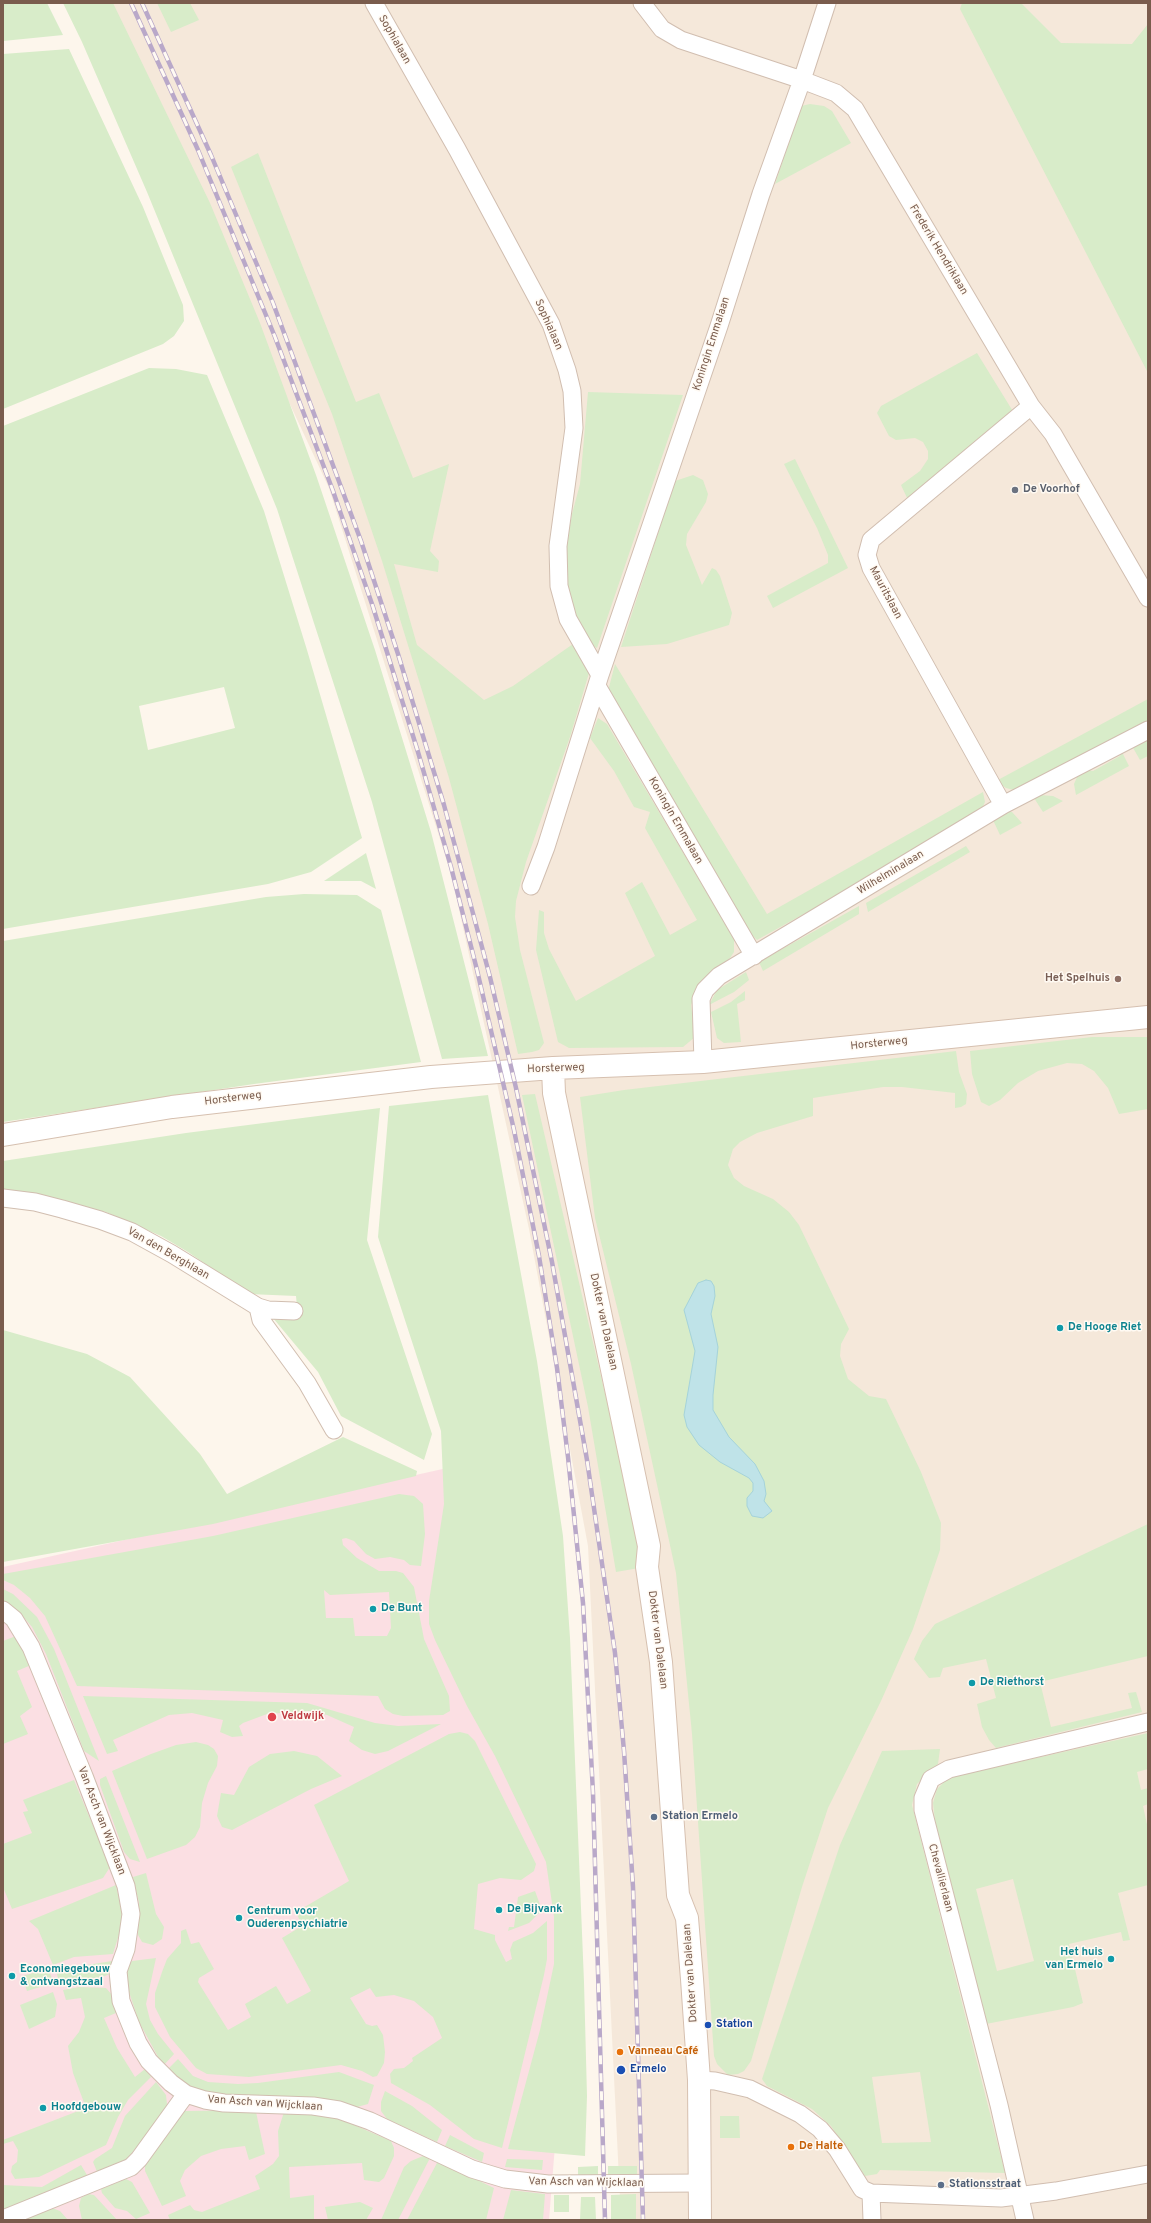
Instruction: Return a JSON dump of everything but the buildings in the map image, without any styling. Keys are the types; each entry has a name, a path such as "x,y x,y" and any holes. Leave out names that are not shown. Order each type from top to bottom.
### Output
{"main road":[{"name":"Horsterweg","path":"3,1135 235,1099 431,1077 553,1068 703,1062 1148,1017"},
{"name":"Horsterweg","path":"1111,1020 1148,1023"},
{"name":"Dokter van Dalelaan","path":"553,1068 554,1093 650,1546 647,1567 661,1662 678,1895 687,1918 699,2080 701,2183 700,2220"}],"street":[{"name":"Sophialaan","path":"374,3 456,149 551,324 568,370 572,391 574,428 558,546 559,586 568,619 599,680"},
{"name":"Frederik Hendriklaan","path":"642,3 662,29 681,40 802,80 836,93 855,109 1031,406 1053,434 1148,598"},
{"name":"Koningin Emmalaan","path":"531,886 546,847 599,680 716,334 761,194 802,80 827,3"},
{"name":"Mauritslaan","path":"1004,805 871,568 867,555 871,540 1031,406"},
{"name":"Koningin Emmalaan","path":"599,680 754,956"},
{"name":"Wilhelminalaan","path":"703,1062 700,1014 701,999 705,990 718,976 754,956 1004,805 1148,730"},
{"name":"Van den Berghlaan","path":"3,1198 62,1209 100,1220 132,1232 172,1254 258,1307 268,1310 294,1311"},
{"path":"258,1307 261,1320 307,1383 334,1430"},
{"name":"Van Asch van Wijcklaan","path":"3,1610 14,1619 31,1647 84,1776 128,1893 131,1914 126,1949 118,1971 121,2001 128,2022 149,2061 171,2083 186,2094 205,2100 224,2103 269,2104 340,2110 370,2121 472,2169 505,2179 548,2184 701,2183"},
{"name":"Chevallierlaan","path":"1026,2220 1019,2196 999,2105 923,1810 922,1798 931,1779 949,1769 1148,1722"},
{"path":"699,2080 715,2081 750,2089 800,2114 820,2129 837,2149 862,2189 871,2193 1001,2198 1148,2174"},
{"path":"3,2219 131,2167 139,2159 186,2094"},
{"path":"871,2193 872,2220"}],"shaded area":[{"path":"103,3 1148,3 1148,2220 621,2220 588,1546 529,1229 452,877 329,488"},
{"name":"Veldwijk","path":"510,1454 559,1868 556,2133 549,2220 3,2220 3,1567"}],"green space":[{"path":"3,3 47,3 63,35 3,41"},
{"path":"63,3 113,3 210,203 260,323 316,475 375,650 431,832 488,1056 442,1059 372,802 277,509 147,192 82,42"},
{"path":"157,3 190,3 199,20 171,32"},
{"path":"962,3 1021,3 1061,43 1132,44 1148,24 1148,373 960,9"},
{"path":"69,49 143,207 183,305 184,321 174,336 163,344 3,409 3,54"},
{"path":"810,104 824,106 832,111 851,143 775,184 801,106"},
{"path":"258,153 356,402 379,393 413,478 449,464 430,551 439,561 438,572 394,564 417,645 484,700 513,686 573,644 589,673 570,737 526,862 516,901 515,917 520,950 544,1043 539,1050 518,1054 488,924 449,778 382,561 332,414 231,167"},
{"path":"977,353 1014,413 908,500 901,485 920,471 928,459 928,451 923,442 915,438 896,440 889,436 877,413 881,406"},
{"path":"149,368 176,369 207,375 264,511 307,650 362,838 311,872 268,884 3,929 3,426","holes":["224,687 235,728 148,750 139,706"]},
{"path":"588,392 683,395 597,648 591,645 576,619 567,584 566,549 572,514 580,484"},
{"path":"795,459 848,568 773,608 767,596 828,563 828,555 817,528 784,464"},
{"path":"693,475 703,480 708,494 706,502 687,534 686,545 702,585 712,568 716,570 720,576 732,613 729,625 667,644 621,647 675,481"},
{"path":"615,664 767,914 983,792 985,802 978,817 757,940 749,932 608,691"},
{"path":"1148,699 1148,722 1018,791 1006,788 996,781"},
{"path":"598,718 607,724 734,939 734,952 730,958 710,974 697,992 691,1005 695,1037 683,1047 569,1048 558,1042 536,950 539,910 544,912 544,933 549,949 576,1001 655,956 625,893 642,882 670,935 697,920 645,828 650,812 634,807 614,771 590,738"},
{"path":"1148,738 1148,756 1140,760 1132,746"},
{"path":"1122,752 1129,766 1076,795 1074,784 1078,775 1087,770 1093,771 1120,756"},
{"path":"1040,795 1053,796 1063,801 1043,812 1034,798"},
{"path":"1008,812 1012,812 1022,823 1000,835 993,820"},
{"path":"966,846 970,852 868,912 866,903"},
{"path":"366,853 376,889 361,881 324,881"},
{"path":"304,894 357,895 381,910 421,1062 254,1084 3,1122 3,941 266,897"},
{"path":"859,906 859,914 763,971 759,962"},
{"path":"746,972 749,980 734,992 709,1005 717,990"},
{"path":"745,991 745,1000 737,1004 741,1042 724,1043 717,1038 711,1012 731,1002"},
{"path":"1092,1037 1148,1037 1148,1109 1119,1114 1108,1088 1094,1071 1082,1064 1067,1063 1038,1071 1018,1083 1000,1100 989,1106 981,1102 972,1074 970,1051"},
{"path":"956,1051 959,1072 967,1094 966,1104 961,1107 955,1108 955,1093 902,1087 883,1087 813,1098 813,1116 757,1133 740,1142 733,1149 728,1165 734,1178 744,1186 773,1199 789,1212 799,1225 849,1329 841,1344 840,1356 848,1379 869,1396 886,1399 921,1472 941,1523 940,1550 913,1629 881,1701 828,1808 802,1887 751,2061 744,2071 738,2074 728,2075 717,2064 714,2056 692,1734 676,1573 631,1364 595,1218 580,1097 624,1090"},
{"path":"535,1094 642,1552 639,1568 616,1572 588,1407 522,1095"},
{"path":"488,1095 537,1361 563,1536 570,1638 584,1982 587,2096 585,2156 508,2149 540,2030 554,1964 554,1917 546,1862 495,1756 467,1706 435,1640 429,1624 429,1601 444,1504 441,1431 378,1237 389,1106"},
{"path":"380,1108 367,1240 432,1434 424,1460 341,1416 318,1372 273,1318 298,1318 296,1296 249,1294 188,1252 161,1236 106,1212 53,1200 3,1194 3,1161 186,1133"},
{"path":"3,1330 87,1354 130,1377 200,1454 227,1494 343,1437 417,1471 416,1476 213,1524 3,1562"},
{"path":"399,1494 414,1496 423,1504 425,1534 421,1566 410,1565 404,1560 390,1557 375,1559 366,1554 354,1541 346,1538 342,1539 343,1545 357,1558 379,1571 396,1571 403,1573 414,1587 424,1639 449,1696 450,1711 443,1715 403,1716 393,1714 385,1709 378,1696 77,1686 45,1616 30,1598 14,1585 3,1580 3,1574 213,1536","holes":["324,1590 330,1595 389,1592 391,1628 387,1636 355,1636 353,1618 326,1618"]},
{"path":"1148,1524 1148,1656 1040,1682 1051,1727 1132,1708 1128,1693 1136,1692 1142,1712 996,1748 989,1740 982,1727 977,1704 996,1698 986,1659 943,1668 940,1677 929,1678 914,1659 922,1641 935,1624"},
{"path":"3,1589 13,1594 37,1617 54,1649 99,1761 84,1751 46,1654 32,1627 20,1613 3,1600"},
{"path":"16,1636 31,1665 17,1671 32,1707 20,1716 28,1734 3,1744 3,1641"},
{"path":"83,1696 307,1703 375,1723 398,1726 441,1724 388,1751 375,1754 362,1750 349,1741 354,1727 327,1715 309,1711 267,1714 243,1723 239,1726 243,1736 232,1737 220,1732 223,1720 192,1713 169,1715 113,1740 118,1751 107,1754"},
{"path":"460,1732 468,1734 475,1741 536,1864 534,1871 521,1880 500,1878 478,1884 474,1929 495,1935 495,1940 506,1962 512,1959 510,1950 513,1942 533,1933 547,1921 547,1959 544,1975 502,2148 474,2139 430,2105 391,2083 390,2074 394,2069 404,2068 413,2061 412,2058 442,2038 433,2017 414,2001 394,1995 376,1997 370,1988 350,1998 366,2024 372,2026 377,2025 383,2035 385,2052 384,2063 377,2076 373,2077 362,2071 341,2065 249,2077 207,2074 196,2068 170,2037 155,2007 155,1993 162,1972 167,1959 181,1943 181,1931 186,1929 191,1944 199,1942 214,1969 199,1978 198,1982 228,2030 251,2017 245,2004 276,1986 287,2004 311,1991 282,1938 302,1926 296,1912 349,1881 314,1805 449,1734"},
{"path":"1148,1733 1148,1769 1137,1772 1141,1790 1148,1788 1148,1804 1143,1806 1148,1829 1148,1885 1118,1893 1130,1940 1123,1941 1121,1932 1069,1944 1083,2003 1073,2007 986,2024 935,1821 933,1803 937,1789 945,1781 956,1776","holes":["1013,1879 1034,1961 997,1971 976,1889"]},
{"path":"196,1742 208,1745 214,1749 218,1756 217,1766 208,1783 202,1803 200,1827 195,1837 186,1845 147,1859 112,1771 176,1745"},
{"path":"940,1749 938,1764 917,1784 912,1805 1005,2173 880,2170 877,2174 865,2176 831,2126 812,2109 767,2086 762,2079 840,1845 882,1751","holes":["920,2072 931,2142 882,2143 872,2077"]},
{"path":"294,1751 317,1756 342,1776 311,1789 232,1830 222,1827 217,1816 221,1793 234,1795 249,1767 270,1754"},
{"path":"106,1776 140,1862 130,1859 124,1852 100,1785 100,1779"},
{"path":"74,1780 110,1867 103,1878 12,1909 3,1887 3,1844 32,1833 23,1812 28,1811 23,1800"},
{"path":"146,1873 156,1914 164,1927 162,1939 153,1945 142,1942 138,1935 139,1903 133,1877"},
{"path":"116,1885 122,1913 121,1928 113,1954 74,1957 53,1965 38,1929 29,1921"},
{"path":"535,1891 542,1910 529,1923 508,1931 509,1927 514,1927 518,1897"},
{"path":"156,1958 146,2004 150,2020 158,2034 174,2054 163,2066 139,2022 127,1986 127,1969 132,1961"},
{"path":"112,1961 111,1973 103,1977 59,1982 56,1970"},
{"path":"48,1969 54,1983 27,1991 22,1976"},
{"path":"79,1987 106,1988 112,1995 116,2013 104,2018 117,2048 135,2077 145,2069 151,2077 128,2100 118,2117 106,2145 39,2177 15,2179 11,2172 12,2166 17,2162 18,2150 13,2141 3,2144 3,2140 86,2108 73,2073 68,2046 79,2032 85,2017 81,1998 66,2000 63,1990"},
{"path":"53,1992 57,2004 55,2017 29,2029 20,2005"},
{"path":"178,2059 193,2076 208,2082 238,2084 258,2083 339,2072 374,2085 368,2104 357,2107 207,2092 193,2090 167,2070"},
{"path":"156,2082 166,2095 167,2104 165,2114 124,2162 98,2174 93,2162 95,2159 112,2148 125,2116"},
{"path":"385,2091 412,2106 442,2130 437,2142 387,2119 381,2111 381,2102"},
{"path":"252,2110 256,2112 265,2154 249,2160 245,2146 221,2149 201,2156 185,2170 180,2181 186,2196 162,2206 145,2171 145,2162 150,2152 185,2111"},
{"path":"284,2112 329,2114 391,2141 394,2148 394,2156 384,2178 379,2182 364,2180 362,2163 289,2167 290,2198 314,2195 314,2220 170,2220 168,2215 190,2205 194,2210 202,2212 260,2189 255,2176 273,2164 279,2156 278,2131"},
{"path":"720,2116 739,2116 740,2138 720,2138"},
{"path":"450,2135 484,2153 482,2162 445,2146"},
{"path":"423,2156 430,2158 398,2220 381,2220 404,2167 411,2161"},
{"path":"507,2159 543,2160 542,2170 505,2167"},
{"path":"438,2161 494,2188 486,2220 407,2220"},
{"path":"81,2165 90,2180 3,2213 3,2185 42,2187"},
{"path":"598,2166 598,2175 578,2176 578,2167"},
{"path":"608,2166 637,2166 637,2174 608,2175"},
{"path":"126,2179 132,2182 150,2213 136,2219 127,2211 115,2208 102,2193 101,2189"},
{"path":"511,2190 545,2194 543,2220 503,2220"},
{"path":"88,2194 94,2195 117,2220 82,2220 79,2206 81,2198"},
{"path":"636,2194 636,2220 611,2220 611,2195"},
{"path":"554,2195 569,2195 569,2212 554,2212"},
{"path":"581,2197 595,2197 596,2220 580,2220"},
{"path":"360,2202 373,2208 366,2220 328,2220 325,2207"},
{"path":"52,2208 60,2211 68,2220 21,2220"}],"water":[{"path":"706,1280 711,1281 714,1286 715,1296 711,1314 718,1347 713,1410 729,1437 755,1464 764,1481 766,1494 764,1501 772,1511 763,1518 752,1516 747,1506 747,1498 753,1491 753,1483 749,1478 720,1462 699,1445 687,1427 684,1415 695,1351 684,1310 698,1283"}],"railway":[{"path":"131,3 198,150 275,337 333,491 373,607 418,752 451,867 477,970 514,1130 539,1256 557,1368 583,1603 593,1793 605,2220"},
{"path":"142,3 211,155 273,303 361,541 398,654 444,805 490,977 516,1088 552,1262 587,1460 615,1653 624,1751 633,1887 643,2220"}],"place":[{"name":"De Voorhof","path":"1015,490"},
{"name":"Het Spelhuis","path":"1118,979"},
{"name":"De Hooge Riet","path":"1060,1328"},
{"name":"De Bunt","path":"373,1609"},
{"name":"De Riethorst","path":"972,1683"},
{"name":"Veldwijk","path":"272,1717"},
{"name":"Station Ermelo","path":"654,1817"},
{"name":"De Bijvank","path":"499,1910"},
{"name":"Centrum voor Ouderenpsychiatrie","path":"239,1918"},
{"name":"Het huis van Ermelo","path":"1111,1959"},
{"name":"Economiegebouw & ontvangstzaal","path":"12,1976"},
{"name":"Station","path":"708,2025"},
{"name":"Vanneau Café","path":"620,2052"},
{"name":"Ermelo","path":"621,2070"},
{"name":"Hoofdgebouw","path":"43,2108"},
{"name":"De Halte","path":"791,2147"},
{"name":"Stationsstraat","path":"941,2185"}]}
